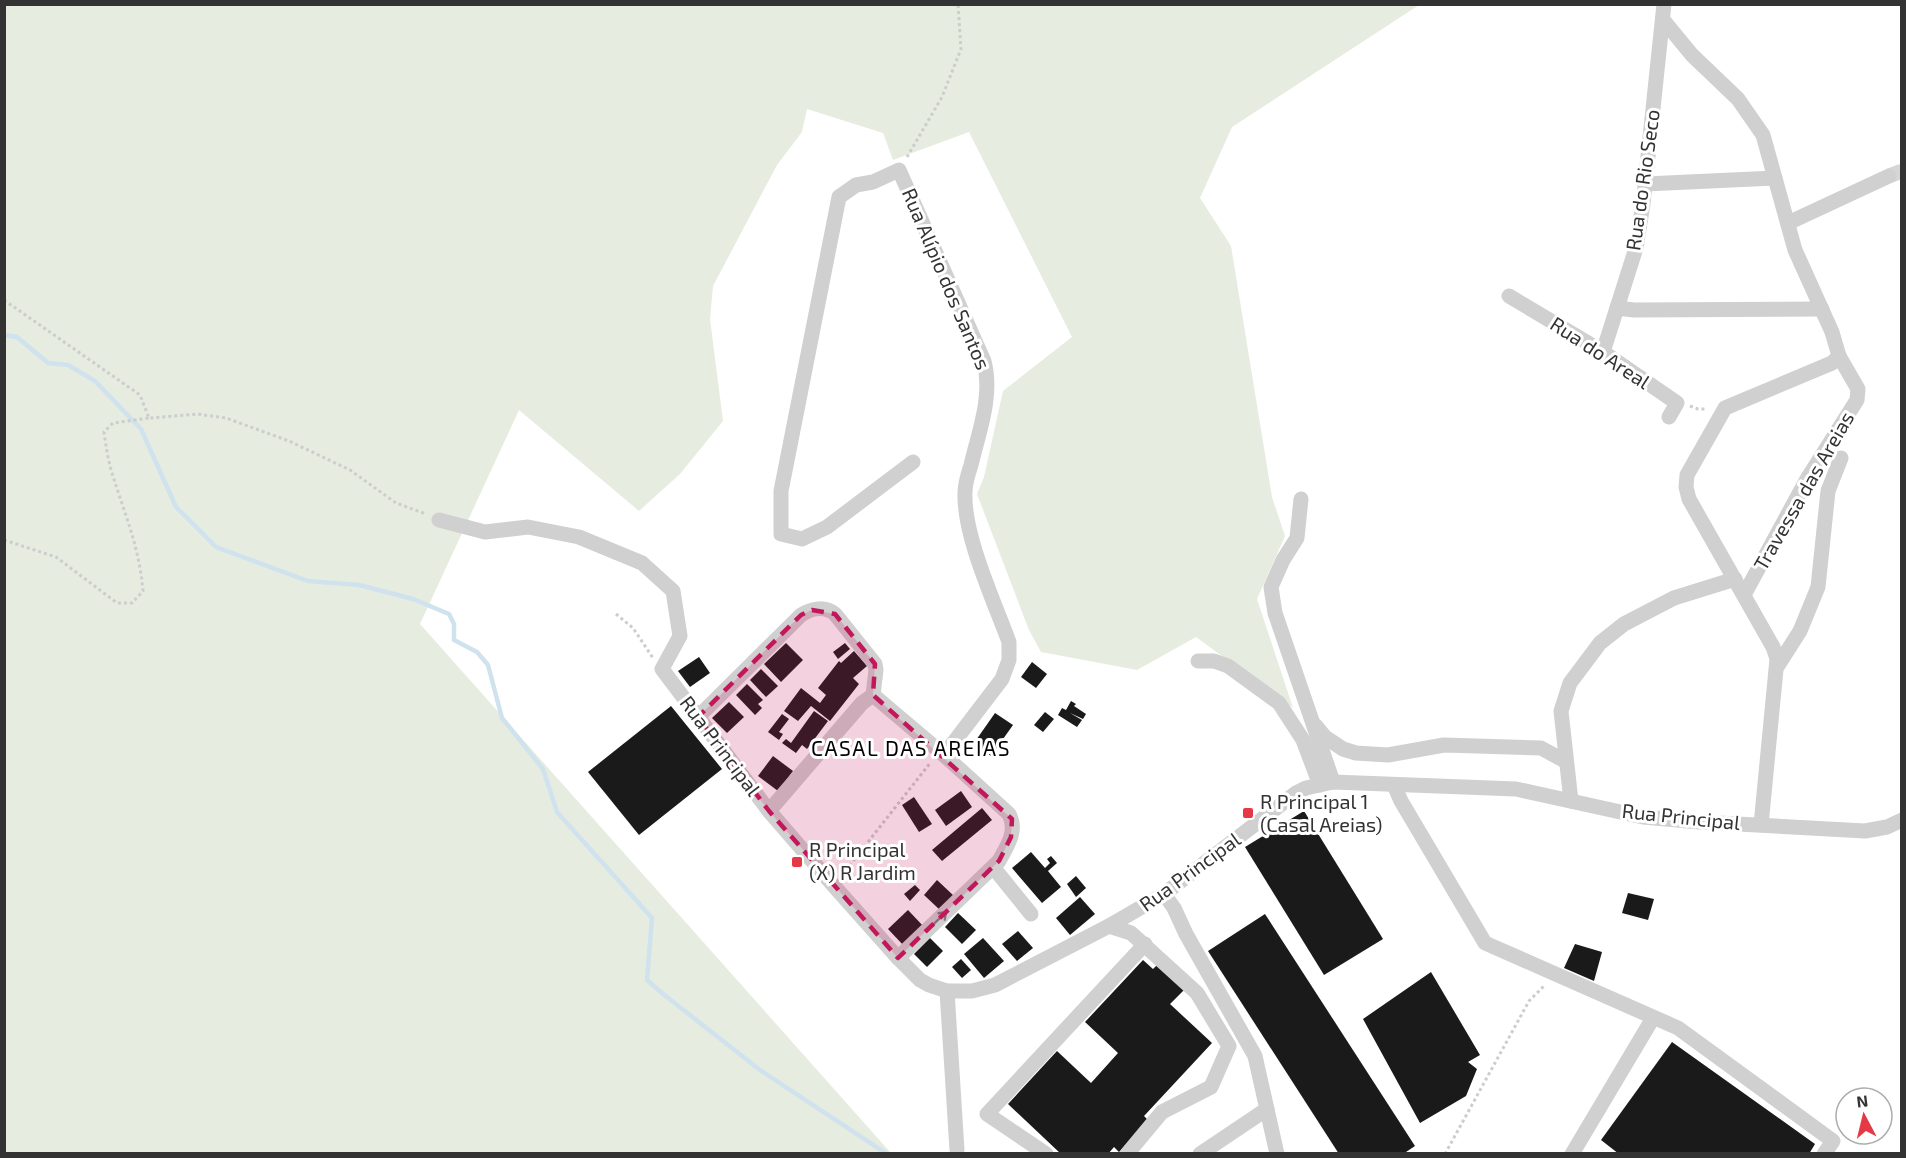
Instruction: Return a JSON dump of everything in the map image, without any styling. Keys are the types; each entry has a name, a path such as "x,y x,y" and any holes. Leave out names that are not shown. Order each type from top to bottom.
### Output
{"street":[{"name":"Rua do Rio Seco","path":"1603,352 1636,248 1645,184 1660,28 1664,21 1664,4"},
{"name":"Travessa das Areias","path":"1664,21 1692,55 1738,99 1764,135 1795,250 1832,332 1839,356 1858,389 1857,400 1807,479 1744,595"},
{"path":"899,170 873,182 856,185 839,197 781,491 781,534 802,539 827,527 913,462"},
{"name":"Rua Alípio dos Santos","path":"899,170 987,372 987,400 965,485 965,501 971,535 1009,642 1010,652 1002,679 944,754"},
{"path":"1788,223 1889,176"},
{"path":"1645,184 1775,178"},
{"name":"Rua do Areal","path":"1509,296 1603,352 1673,410"},
{"path":"1617,308 1634,310 1822,309"},
{"path":"1761,825 1777,667 1773,647 1689,499 1686,487 1687,475 1725,408 1832,363 1839,356"},
{"path":"1777,667 1800,632 1818,587 1828,491 1841,458"},
{"path":"1301,499 1297,538 1283,560 1271,587 1275,613 1312,722 1326,783"},
{"path":"439,520 485,532 528,527 579,537 642,563 674,591 680,636 662,669"},
{"path":"1571,801 1561,711 1570,683 1600,644 1624,624 1674,598 1735,579"},
{"path":"698,717 801,615 819,609 835,614 875,664 873,694 862,703 769,811"},
{"path":"1198,661 1214,661 1228,666 1279,703 1303,740 1326,783"},
{"name":"Rua Principal","path":"662,669 769,811 834,886 920,980 947,991 972,991 995,985 1109,927 1164,894 1296,793 1326,783 1516,789 1643,817 1761,825 1865,831 1887,827 1902,820"},
{"path":"873,694 944,754 1012,819 1013,830 1009,844 993,867 898,958"},
{"path":"1312,722 1325,737 1343,749 1356,753 1388,755 1444,745 1541,748 1565,761"},
{"path":"1394,785 1401,801 1485,943 1678,1028 1833,1142 1824,1154"},
{"path":"993,867 1031,914"},
{"path":"1164,894 1174,908 1186,934 1255,1056 1277,1154"},
{"path":"1109,927 1131,933 1197,993 1229,1047 1211,1088 1162,1112 1127,1154"},
{"path":"1046,1154 987,1114 1145,944"},
{"path":"947,991 957,1150"},
{"path":"1572,1154 1647,1015"},
{"path":"1200,1154 1267,1109"}],"path":[{"path":"899,170 942,97 962,49 958,4"},
{"path":"4,300 140,395 149,418"},
{"path":"1673,410 1688,405 1721,413"},
{"path":"4,540 56,557 117,603 132,603 142,591 141,568 129,520 112,472 104,432 113,423 197,414 226,418 289,441 350,470 396,503 439,520"},
{"path":"616,614 633,628 662,669"},
{"path":"834,886 930,763 944,754"},
{"path":"1445,1154 1529,1001 1545,985 1548,971"}],"highlighted area":[{"path":"812,610 835,614 875,664 873,695 1012,819 1011,837 999,861 898,958 769,811 698,717 801,615"}],"shaded area":[{"path":"5,5 1419,5 1232,127 1200,198 1231,246 1272,497 1285,536 1257,599 1293,708 1196,637 1137,670 1041,652 1029,630 977,494 984,477 1003,391 1072,337 969,132 893,160 883,133 807,109 802,132 777,165 713,286 710,319 723,421 680,474 639,511 519,410 420,624 891,1153 5,1154"}],"building":[{"path":"786,643 803,660 781,682 764,664"},
{"path":"845,643 850,649 838,659 833,652"},
{"path":"854,651 867,666 853,678 859,684 830,721 811,706 798,721 784,711 801,688 820,703 826,695 818,688 839,661 841,663"},
{"path":"699,657 710,673 690,687 678,671"},
{"path":"1032,662 1047,674 1036,688 1021,677"},
{"path":"761,669 778,686 766,697 750,680"},
{"path":"747,684 763,700 758,704 762,708 755,715 736,695"},
{"path":"1071,701 1076,704 1074,706 1086,714 1083,719 1070,713 1082,720 1077,727 1058,715 1062,708 1066,710"},
{"path":"729,702 744,717 727,733 712,718"},
{"path":"671,706 722,769 639,835 588,772"},
{"path":"814,711 828,721 807,749 802,745 796,753 782,743 786,739 791,743"},
{"path":"1045,712 1054,719 1043,732 1034,725"},
{"path":"995,713 1013,725 991,756 974,743"},
{"path":"782,714 789,719 779,732 783,734 779,740 768,732"},
{"path":"773,756 793,771 778,791 758,776"},
{"path":"961,791 972,807 946,826 935,810"},
{"path":"914,797 932,824 919,832 902,805"},
{"path":"982,808 992,820 942,861 932,850"},
{"path":"1304,811 1383,939 1324,975 1245,847"},
{"path":"1031,852 1045,868 1050,863 1047,859 1051,856 1057,863 1048,871 1061,887 1042,903 1012,868"},
{"path":"1076,876 1086,888 1076,897 1067,884"},
{"path":"937,880 954,896 941,911 924,895"},
{"path":"915,885 920,890 910,901 904,894"},
{"path":"1628,893 1654,899 1648,920 1622,913"},
{"path":"1080,897 1095,914 1070,935 1056,918"},
{"path":"908,910 924,927 904,946 888,929"},
{"path":"958,913 976,930 962,944 945,927"},
{"path":"1265,914 1415,1146 1403,1154 1339,1154 1208,951"},
{"path":"1018,931 1033,948 1017,961 1002,944"},
{"path":"930,938 943,951 927,967 914,954"},
{"path":"983,938 1004,961 984,978 964,954"},
{"path":"1575,944 1602,952 1594,981 1564,968"},
{"path":"961,959 971,970 962,978 952,967"},
{"path":"1143,960 1153,969 1158,964 1185,989 1170,1004 1212,1043 1144,1116 1149,1121 1119,1152 1114,1147 1108,1154 1061,1154 1008,1104 1057,1051 1091,1083 1118,1053 1085,1022"},
{"path":"1431,972 1480,1055 1468,1062 1477,1069 1466,1096 1420,1123 1363,1019"},
{"path":"1672,1042 1815,1144 1809,1154 1619,1154 1601,1140"}],"waterway":[{"path":"4,335 17,337 48,363 68,365 95,381 141,429 176,507 216,547 308,581 359,585 413,599 449,614 454,624 454,640 477,652 488,665 502,718 543,769 557,812 652,918 647,980 760,1070 887,1154"}],"tunnel":[{"path":"1889,176 1902,171"}],"place":[{"name":"R Principal 1 (Casal Areias)","path":"1248,813"},
{"name":"R Principal (X) R Jardim","path":"797,862"}],"district":[{"name":"CASAL DAS AREIAS","path":"911,749"}]}
